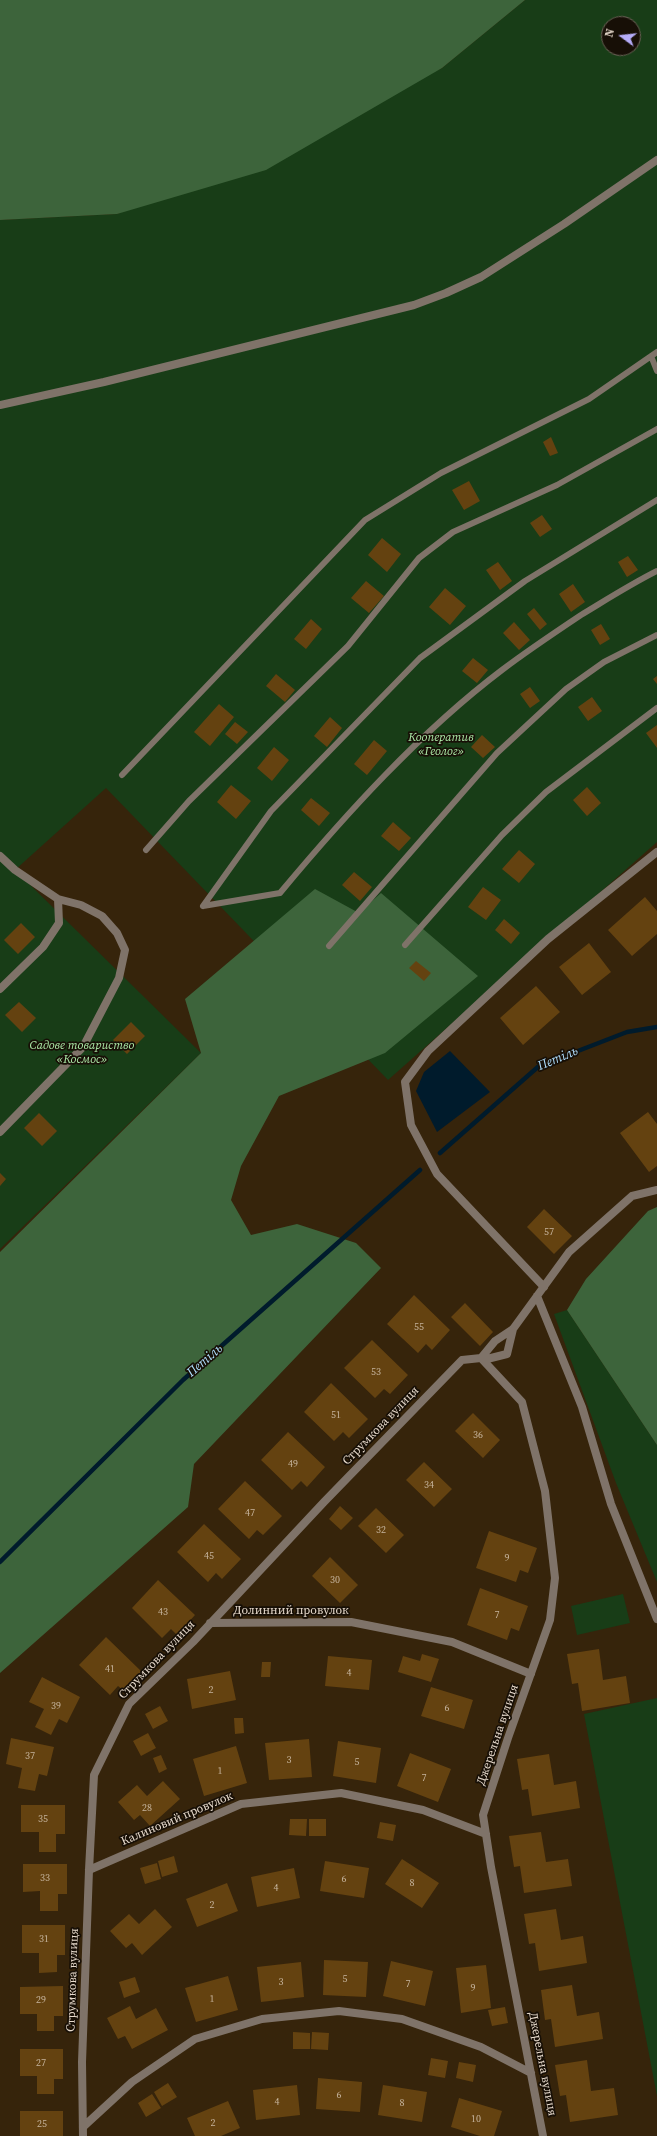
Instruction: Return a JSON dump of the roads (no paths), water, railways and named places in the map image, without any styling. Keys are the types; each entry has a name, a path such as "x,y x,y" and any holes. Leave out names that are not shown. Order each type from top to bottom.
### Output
{"street":[{"path":"0,405 104,382 383,312 446,293 481,277 564,224 657,160"},
{"path":"544,1287 436,1174 411,1125 405,1082 428,1051 548,939 657,852"},
{"path":"0,856 15,870 58,899 81,906 102,916 117,932 125,950 119,978 83,1047 0,1132"},
{"path":"0,989 43,947 59,923 58,899"},
{"name":"Струмкова вулиця","path":"83,2132 82,2062 94,1775 129,1704 210,1623 324,1502 462,1360 482,1359 507,1354 513,1329 569,1252 632,1196 657,1190"},
{"path":"537,1296 582,1407 611,1504 657,1619"},
{"name":"Струмкова вулиця","path":"482,1359 495,1340 513,1329"},
{"name":"Джерельна вулиця","path":"482,1359 522,1402 545,1491 555,1578 550,1620 483,1815 543,2136"},
{"name":"Долинний провулок","path":"210,1623 351,1622 452,1642 531,1674"},
{"name":"Калиновий провулок","path":"89,1870 241,1804 341,1793 423,1810 486,1834"},
{"path":"83,2132 132,2082 195,2039 262,2019 339,2011 402,2019 481,2047 531,2073"}],"lane":[{"path":"122,775 365,520 441,473 589,399 657,352"},
{"path":"651,356 657,371"},
{"path":"146,850 189,801 348,646 419,558 453,532 557,485 657,429"},
{"path":"657,500 525,581 420,658 271,810 203,906 280,893 314,852 421,739 490,680 553,634 633,583 657,571"},
{"path":"329,946 497,753 566,688 604,662 657,635"},
{"path":"405,945 502,835 546,792 657,708"}],"water":[{"path":"450,1051 490,1092 437,1132 416,1091 424,1072"}],"waterway":[{"name":"Петіль","path":"440,1153 539,1066 627,1032 657,1027"},
{"name":"Петіль","path":"0,1562 183,1380 420,1170"}],"park label":[{"name":"Кооператив «Геолог»","path":"441,745"},
{"name":"Садове товариство «Космос»","path":"82,1053"}]}
